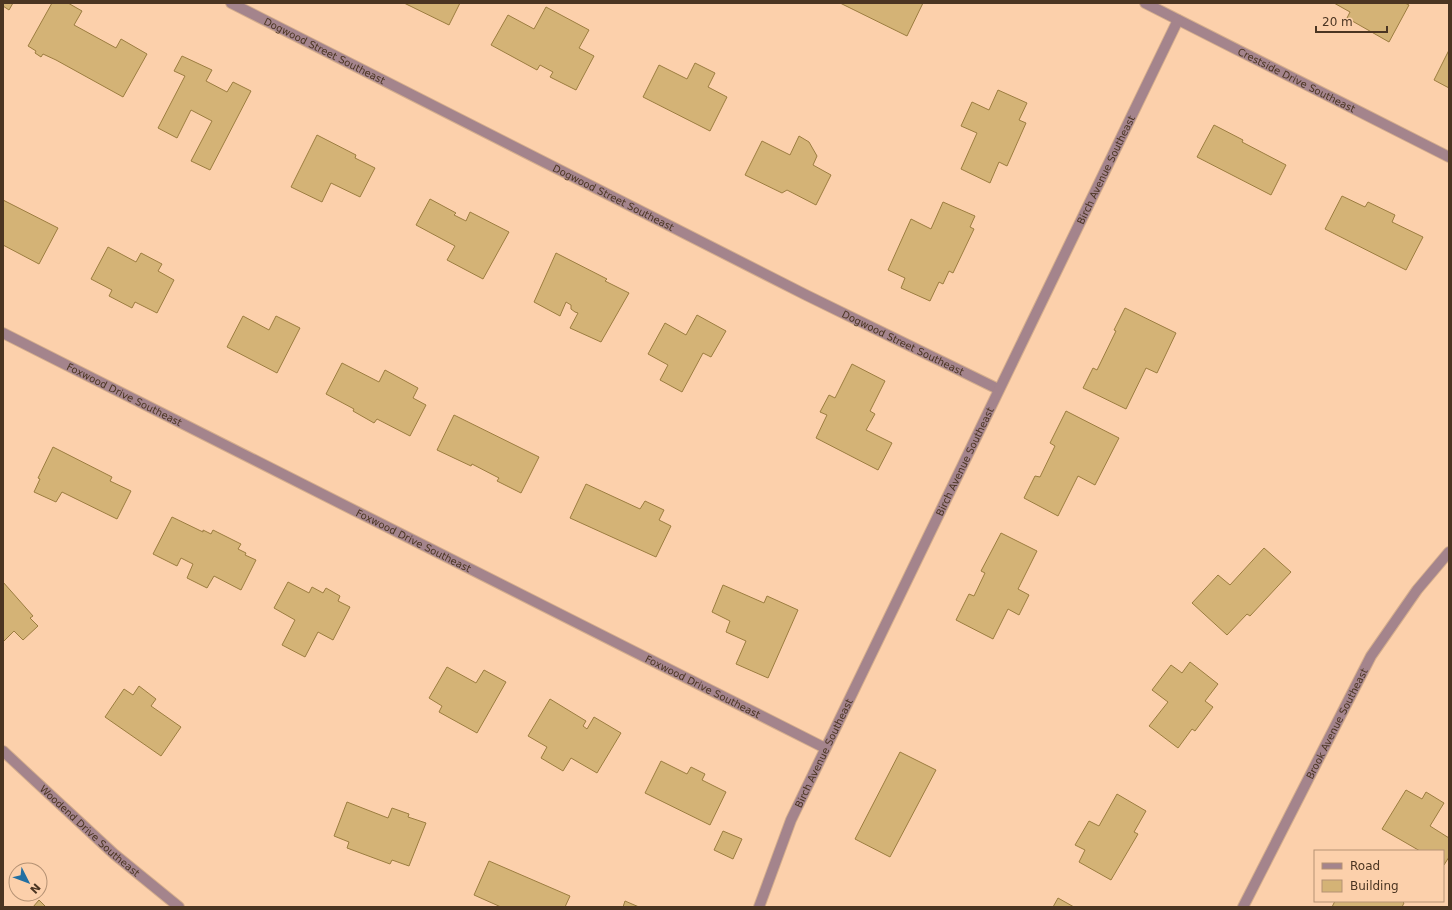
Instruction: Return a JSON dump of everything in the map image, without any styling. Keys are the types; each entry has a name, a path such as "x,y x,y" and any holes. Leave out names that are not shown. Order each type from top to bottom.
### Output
{"street":[{"name":"Dogwood Street Southeast","path":"231,3 806,295 998,389"},
{"name":"Crestside Drive Southeast","path":"1145,3 1449,158"},
{"name":"Birch Avenue Southeast","path":"759,907 791,820 825,748 1178,20"},
{"name":"Foxwood Drive Southeast","path":"3,333 825,748"},
{"name":"Brook Avenue Southeast","path":"1243,907 1371,656 1417,590 1449,552"},
{"name":"Woodend Drive Southeast","path":"3,751 114,854 179,907"}],"building":[{"path":"3,3 13,3 9,10 3,6"},
{"path":"52,3 68,3 82,11 74,25 116,48 121,39 147,54 123,97 56,60 43,54 41,57 35,53 36,51 28,46"},
{"path":"404,3 460,3 449,25"},
{"path":"840,3 923,3 907,36"},
{"path":"1334,3 1405,3 1409,5 1389,42 1347,18 1350,12"},
{"path":"546,7 589,30 579,48 594,56 576,90 550,77 553,72 540,65 537,70 491,45 508,15 534,29"},
{"path":"1449,50 1449,88 1434,80"},
{"path":"182,56 212,70 206,81 227,92 233,82 251,91 210,170 191,161 212,121 191,110 177,138 158,128 185,76 174,71"},
{"path":"695,63 715,73 708,87 727,97 710,131 643,97 659,65 687,79"},
{"path":"998,90 1027,103 1019,120 1026,123 1007,166 999,162 990,183 961,169 977,133 961,126 972,102 989,110"},
{"path":"1214,125 1243,140 1242,142 1286,165 1271,195 1197,157"},
{"path":"317,135 356,155 355,158 375,168 360,197 331,183 322,202 291,187"},
{"path":"799,136 809,142 817,156 813,165 831,175 816,205 787,190 782,193 745,175 762,141 790,155"},
{"path":"1342,196 1365,207 1368,202 1395,215 1392,222 1423,237 1406,270 1325,229"},
{"path":"430,199 456,213 454,215 466,221 470,212 509,232 483,279 447,260 455,246 416,225"},
{"path":"3,200 58,228 39,264 3,245"},
{"path":"943,202 975,216 970,227 974,229 953,273 949,271 943,284 939,282 930,301 901,288 905,278 888,270 911,219 931,229"},
{"path":"108,247 136,262 141,253 162,264 158,271 174,280 157,313 135,302 132,308 109,296 112,290 91,279"},
{"path":"556,253 607,279 605,281 629,293 601,342 570,328 578,313 571,309 571,305 566,302 560,316 534,302"},
{"path":"1125,308 1176,333 1157,373 1146,368 1126,409 1083,388 1093,368 1097,370 1116,331 1114,330"},
{"path":"697,315 726,331 711,357 703,353 682,392 660,380 668,365 648,354 665,323 686,335"},
{"path":"243,316 269,330 276,316 300,328 277,373 227,347"},
{"path":"342,363 379,382 385,370 418,388 413,398 426,405 410,436 377,419 374,423 353,411 354,409 326,394"},
{"path":"852,364 885,381 870,411 875,414 866,430 892,443 878,470 816,438 827,415 820,412 829,395 835,398"},
{"path":"1066,411 1119,438 1095,485 1078,476 1058,516 1024,498 1035,476 1040,477 1055,446 1050,443"},
{"path":"454,415 539,457 521,493 497,481 499,478 472,464 471,466 437,450"},
{"path":"53,447 112,477 110,481 131,491 117,519 62,492 56,502 34,492 40,479 38,478"},
{"path":"586,484 640,509 645,501 664,510 659,520 671,526 656,557 570,518"},
{"path":"172,517 203,532 203,530 211,534 213,530 241,544 238,549 246,553 245,555 256,560 241,590 214,576 207,588 187,578 193,564 181,558 177,566 153,554"},
{"path":"1001,533 1037,551 1018,589 1029,595 1019,615 1008,609 993,639 956,620 969,594 974,596 985,573 981,571"},
{"path":"1264,548 1291,572 1250,616 1247,614 1227,635 1192,603 1218,575 1230,585"},
{"path":"3,582 33,616 30,618 38,626 23,640 14,631 4,641 3,640"},
{"path":"288,582 309,593 312,587 323,593 326,588 340,596 338,601 350,607 333,640 318,632 305,657 282,645 295,620 274,608"},
{"path":"723,585 764,603 767,596 798,610 768,678 736,664 746,641 726,632 730,621 712,612"},
{"path":"1190,662 1218,684 1205,701 1213,707 1195,731 1192,729 1178,748 1149,726 1168,702 1152,690 1171,665 1182,673"},
{"path":"447,667 476,683 484,670 506,682 477,733 439,712 442,706 429,698"},
{"path":"139,686 156,699 151,706 181,727 161,756 105,717 124,689 133,695"},
{"path":"550,699 586,721 583,726 587,729 594,717 621,733 597,773 571,758 563,771 541,758 547,747 528,736"},
{"path":"900,752 936,770 890,857 855,839"},
{"path":"661,761 687,774 691,767 705,774 702,780 726,792 710,825 645,793"},
{"path":"1406,790 1422,799 1426,792 1444,803 1430,826 1449,838 1449,857 1444,865 1444,850 1418,850 1382,829"},
{"path":"1117,794 1146,811 1134,832 1138,834 1111,880 1079,862 1085,850 1075,845 1089,821 1099,826"},
{"path":"347,802 388,818 392,808 409,814 408,817 426,823 409,866 392,860 390,864 347,848 349,842 334,836"},
{"path":"723,831 742,839 733,859 714,850"},
{"path":"489,861 570,896 565,907 501,907 474,895"},
{"path":"1058,898 1074,907 1053,907"},
{"path":"625,901 639,907 623,907"},
{"path":"37,902 41,902 46,907 33,907"},
{"path":"1334,902 1404,903 1402,907 1332,907"}]}
